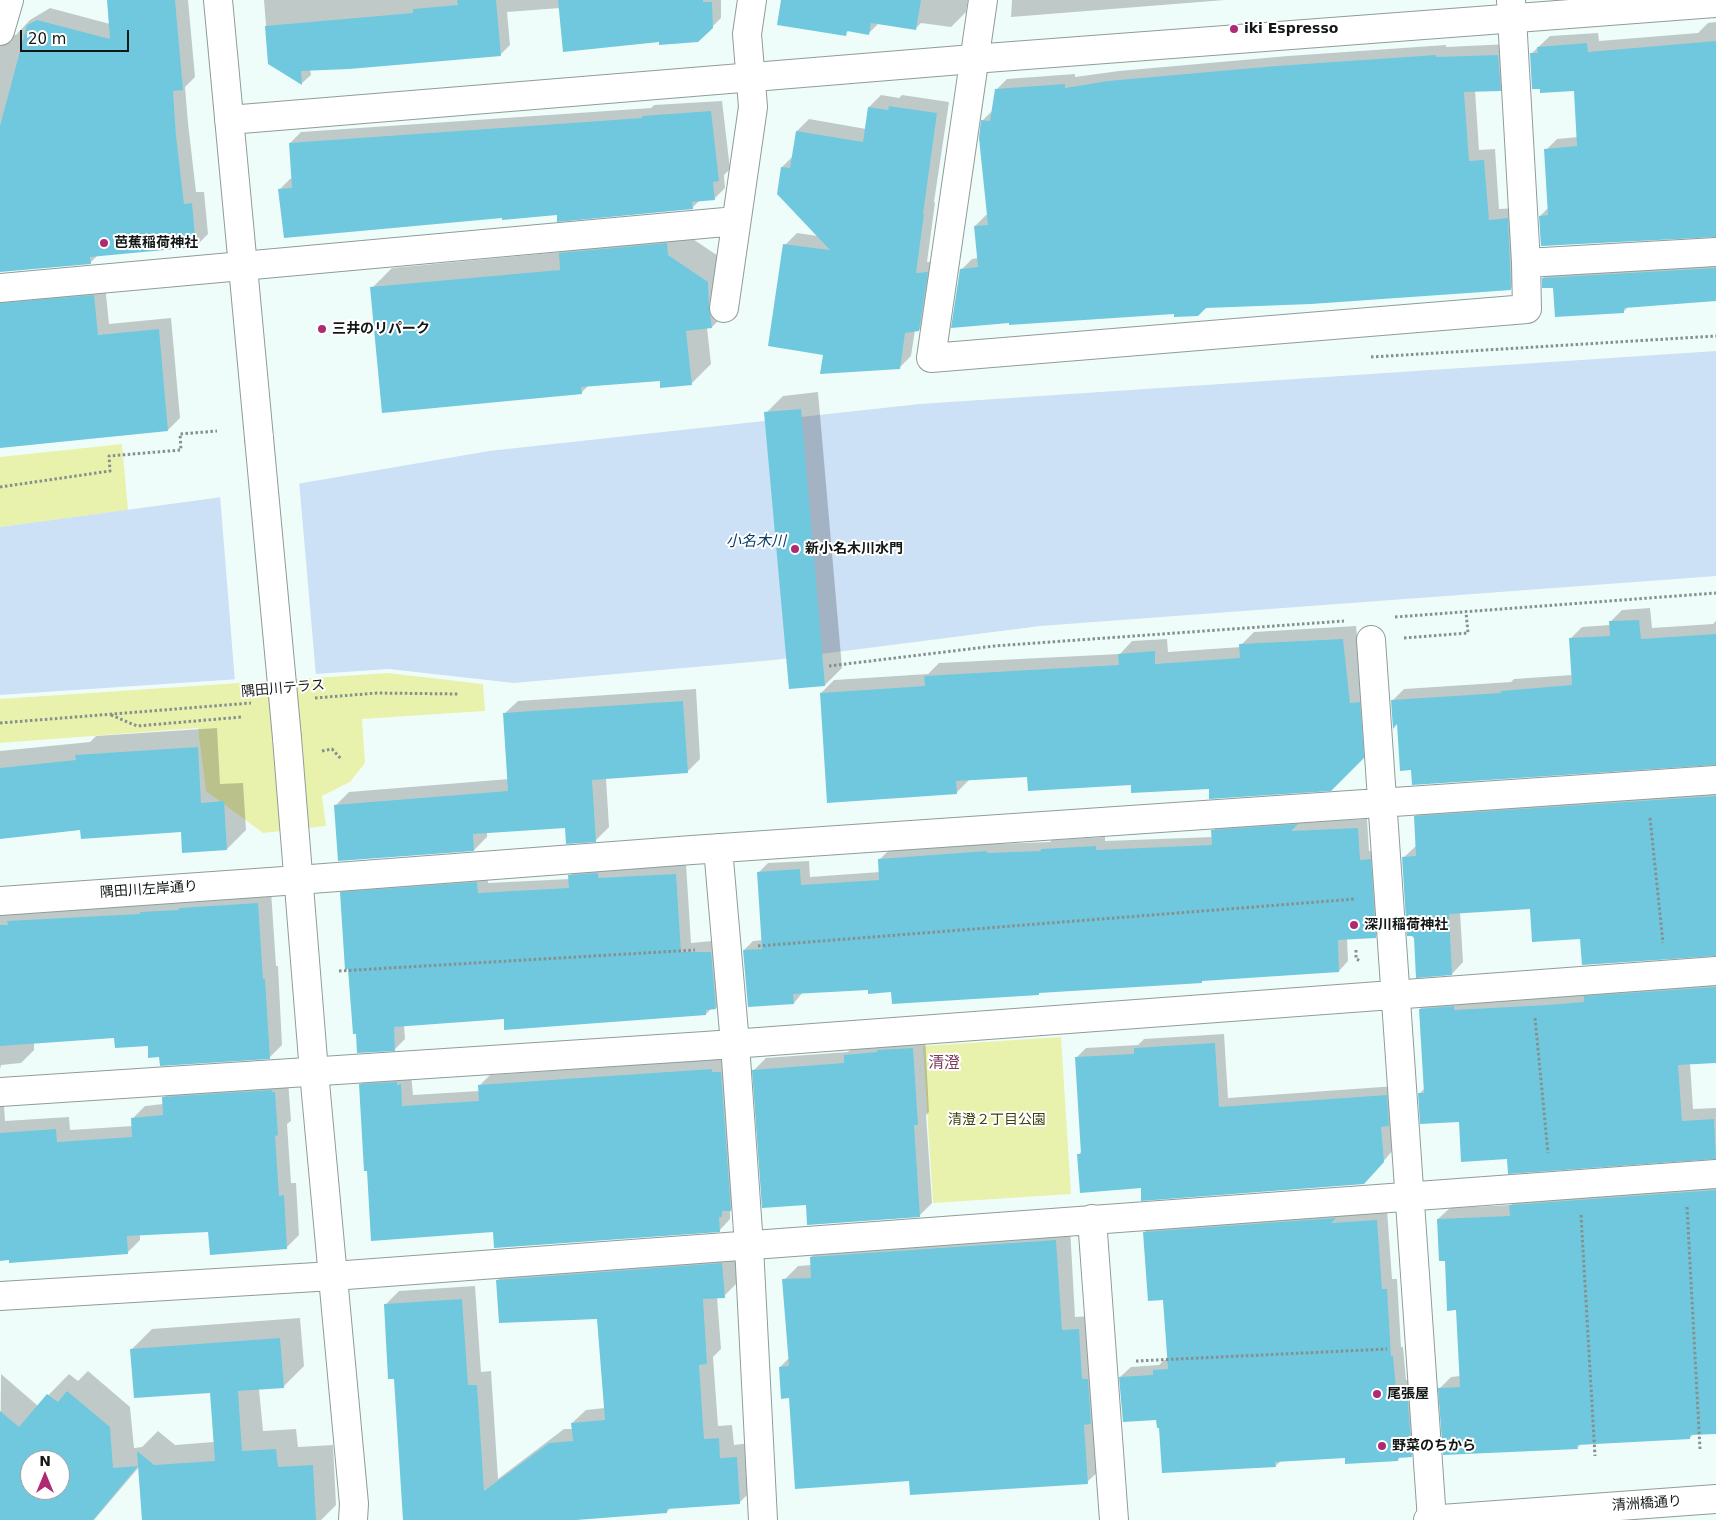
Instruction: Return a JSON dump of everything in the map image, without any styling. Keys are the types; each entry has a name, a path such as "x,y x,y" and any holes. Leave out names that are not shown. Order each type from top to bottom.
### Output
{"street":[{"path":"0,31 9,0"},
{"path":"218,0 287,738 314,1072 354,1520"},
{"path":"724,308 753,107 747,34 752,0"},
{"path":"983,0 931,358 1527,309 1512,9"},
{"path":"229,120 974,59 1512,9 1716,3"},
{"path":"0,288 736,221"},
{"path":"1526,263 1716,252"},
{"path":"1371,640 1432,1520"},
{"name":"隅田川左岸通り","path":"0,901 718,848 1716,780"},
{"path":"718,848 735,1044 749,1246 764,1520"},
{"path":"0,1092 735,1044 1716,971"},
{"path":"0,1296 333,1276 1716,1174"},
{"path":"1092,1220 1114,1520"},
{"name":"清洲橋通り","path":"1428,1520 1716,1499"}],"path":[{"path":"0,487 110,471 109,456 181,450 180,434 218,431"},
{"path":"1389,618 1716,593"},
{"path":"1371,640 1468,633 1466,612"},
{"path":"829,666 994,646 1350,620"},
{"name":"隅田川テラス","path":"308,699 377,693 458,694"},
{"name":"隅田川テラス","path":"0,723 259,703"},
{"name":"隅田川テラス","path":"110,714 137,726 242,717"},
{"path":"318,751 332,749 342,760"},
{"path":"1647,785 1667,974"},
{"path":"306,973 726,949 1388,896"},
{"path":"1532,985 1551,1186"},
{"path":"1685,1177 1700,1449"},
{"path":"1579,1185 1595,1456"},
{"path":"1103,1363 1421,1347"}],"green space":[{"path":"122,444 128,510 0,527 0,457"},
{"path":"388,673 483,684 485,711 362,719 365,763 350,782 322,796 326,826 263,833 206,791 198,728 0,743 0,699"},
{"name":"清澄２丁目公園","path":"1061,1037 1071,1194 933,1203 923,1046"}],"water":[{"name":"小名木川","path":"1716,351 1716,576 1040,626 774,660 514,683 389,669 0,695 0,527 215,498 489,451 920,404"}],"pier":[{"path":"299,481 316,676 235,682 220,495"}],"building":[{"path":"107,0 175,0 183,90 173,91 176,136 184,204 192,203 196,247 90,257 91,264 0,272 0,126 27,25 37,20 110,39"},
{"path":"457,0 496,0 501,56 349,69 301,71 302,85 268,64 265,26 413,13 413,9 458,5"},
{"path":"558,0 703,0 703,2 712,2 713,28 698,42 659,45 659,42 563,52"},
{"path":"781,0 921,0 916,30 871,23 869,35 847,31 846,36 777,25"},
{"path":"1716,41 1716,237 1541,246 1539,216 1548,215 1544,149 1577,146 1574,91 1540,93 1540,89 1532,89 1530,53 1538,53 1537,47 1587,43 1588,52"},
{"path":"1436,55 1436,57 1498,55 1501,91 1464,92 1469,161 1484,160 1489,220 1508,218 1511,290 1311,304 1206,308 1198,316 1174,317 1174,314 951,328 960,269 978,267 974,226 988,225 979,138 981,120 990,121 995,89 1065,84 1065,88 1108,81 1276,66"},
{"path":"889,106 937,113 916,273 928,272 919,331 905,333 900,369 820,374 823,355 768,346 783,244 830,250 777,194 781,167 790,168 796,131 863,142 868,107 888,110"},
{"path":"711,111 719,181 713,182 715,200 692,202 693,209 557,222 557,215 502,220 502,218 284,238 278,189 292,188 289,143 642,118 642,116"},
{"path":"667,243 668,255 708,282 712,328 686,331 692,385 660,388 660,381 581,387 582,394 382,413 370,287 560,270 559,253"},
{"path":"1716,268 1716,301 1624,308 1624,313 1555,317 1553,288 1542,288 1542,278"},
{"path":"94,295 98,335 159,329 168,431 0,448 0,303"},
{"name":"新小名木川水門","path":"801,409 825,686 789,689 764,412"},
{"path":"1639,620 1641,639 1716,634 1716,765 1412,785 1411,770 1400,771 1397,724 1393,729 1391,700 1501,693 1501,691 1572,685 1569,638 1610,636 1609,621"},
{"path":"1343,639 1350,703 1360,702 1364,758 1331,791 1209,799 1209,789 1131,793 1131,785 1028,791 1027,777 956,781 957,794 827,803 820,693 925,686 924,676 1119,665 1118,654 1155,651 1155,664 1240,658 1239,644"},
{"path":"683,701 688,773 592,780 596,842 566,844 565,828 473,834 474,851 338,861 334,805 508,791 503,713"},
{"path":"198,747 201,803 224,801 227,850 182,853 181,832 81,839 80,830 0,839 0,768 76,760 75,755"},
{"path":"1716,796 1716,956 1582,965 1580,939 1532,942 1530,909 1449,914 1452,975 1416,978 1414,938 1407,936 1402,857 1416,856 1414,816"},
{"path":"1298,824 1291,831 1358,828 1360,860 1371,859 1376,938 1338,940 1339,972 1039,993 1039,995 892,1004 891,992 868,994 868,990 793,994 794,1004 748,1007 743,950 762,949 757,872 800,869 801,885 879,880 878,859 987,851 987,853 1041,851 1041,849 1096,846 1096,850 1212,845 1211,830"},
{"path":"598,873 598,878 676,874 681,952 711,952 716,1009 706,1010 706,1015 504,1030 504,1019 394,1027 395,1051 357,1053 356,1034 353,1034 348,969 345,970 340,892 477,882 478,893 569,888 568,875"},
{"path":"258,903 270,1059 160,1066 159,1057 148,1058 148,1046 115,1048 114,1038 0,1046 0,925 8,925 7,921 140,914 140,912 179,910 179,908"},
{"path":"1716,987 1716,1063 1678,1065 1682,1121 1714,1119 1716,1159 1508,1174 1507,1159 1461,1162 1459,1122 1420,1124 1418,1093 1424,1093 1419,1009 1454,1006 1454,1010 1547,1005 1584,1002 1584,996"},
{"path":"1215,1043 1219,1107 1387,1095 1389,1126 1381,1127 1384,1162 1364,1184 1141,1201 1141,1188 1080,1193 1077,1154 1081,1154 1075,1057 1134,1054 1134,1048"},
{"path":"913,1048 918,1125 914,1125 920,1217 807,1225 806,1205 762,1208 752,1070 844,1063 844,1055 877,1052 877,1050"},
{"path":"712,1069 712,1072 721,1072 731,1211 722,1211 722,1217 719,1217 720,1232 494,1248 493,1232 371,1241 367,1171 364,1171 359,1084 397,1082 397,1085 401,1084 402,1106 479,1101 478,1085"},
{"path":"272,1090 272,1092 275,1092 278,1135 275,1136 279,1196 284,1195 287,1249 210,1255 208,1232 127,1236 128,1254 9,1263 9,1260 0,1261 0,1133 56,1129 57,1142 132,1137 131,1118 163,1115 162,1097"},
{"path":"1716,1190 1716,1434 1690,1435 1690,1439 1577,1445 1578,1449 1443,1455 1438,1388 1460,1387 1456,1310 1447,1311 1445,1261 1439,1261 1437,1219 1510,1216 1509,1205"},
{"path":"1336,1218 1331,1223 1377,1220 1382,1289 1387,1289 1391,1356 1393,1356 1396,1389 1407,1389 1412,1457 1398,1458 1398,1461 1345,1464 1345,1458 1275,1462 1276,1467 1162,1473 1159,1428 1157,1428 1156,1420 1123,1422 1119,1377 1153,1375 1153,1370 1168,1369 1163,1300 1148,1301 1143,1232"},
{"path":"1056,1240 1062,1330 1079,1329 1082,1379 1088,1379 1091,1424 1084,1425 1088,1484 910,1495 909,1481 795,1489 789,1398 781,1399 779,1367 789,1366 782,1279 811,1278 810,1257"},
{"path":"722,1263 725,1298 703,1299 707,1364 699,1365 704,1439 719,1438 720,1458 737,1457 740,1504 667,1509 667,1513 576,1520 403,1520 394,1379 388,1379 384,1304 462,1299 468,1385 477,1385 484,1491 549,1443 573,1441 571,1423 605,1420 597,1319 499,1323 496,1280"},
{"path":"280,1338 284,1388 238,1391 242,1451 276,1449 278,1467 313,1465 316,1520 142,1520 137,1451 154,1465 215,1461 210,1393 134,1398 130,1349"},
{"path":"67,1391 110,1427 113,1468 138,1466 93,1520 0,1520 0,1411 19,1427 47,1394 58,1402"}],"place":[{"name":"iki Espresso","path":"1234,29"},
{"name":"芭蕉稲荷神社","path":"104,243"},
{"name":"三井のリパーク","path":"322,329"},
{"name":"新小名木川水門","path":"795,549"},
{"name":"深川稲荷神社","path":"1354,925"},
{"name":"尾張屋","path":"1377,1394"},
{"name":"野菜のちから","path":"1382,1446"}],"district":[{"name":"清澄","path":"944,1064"}]}
